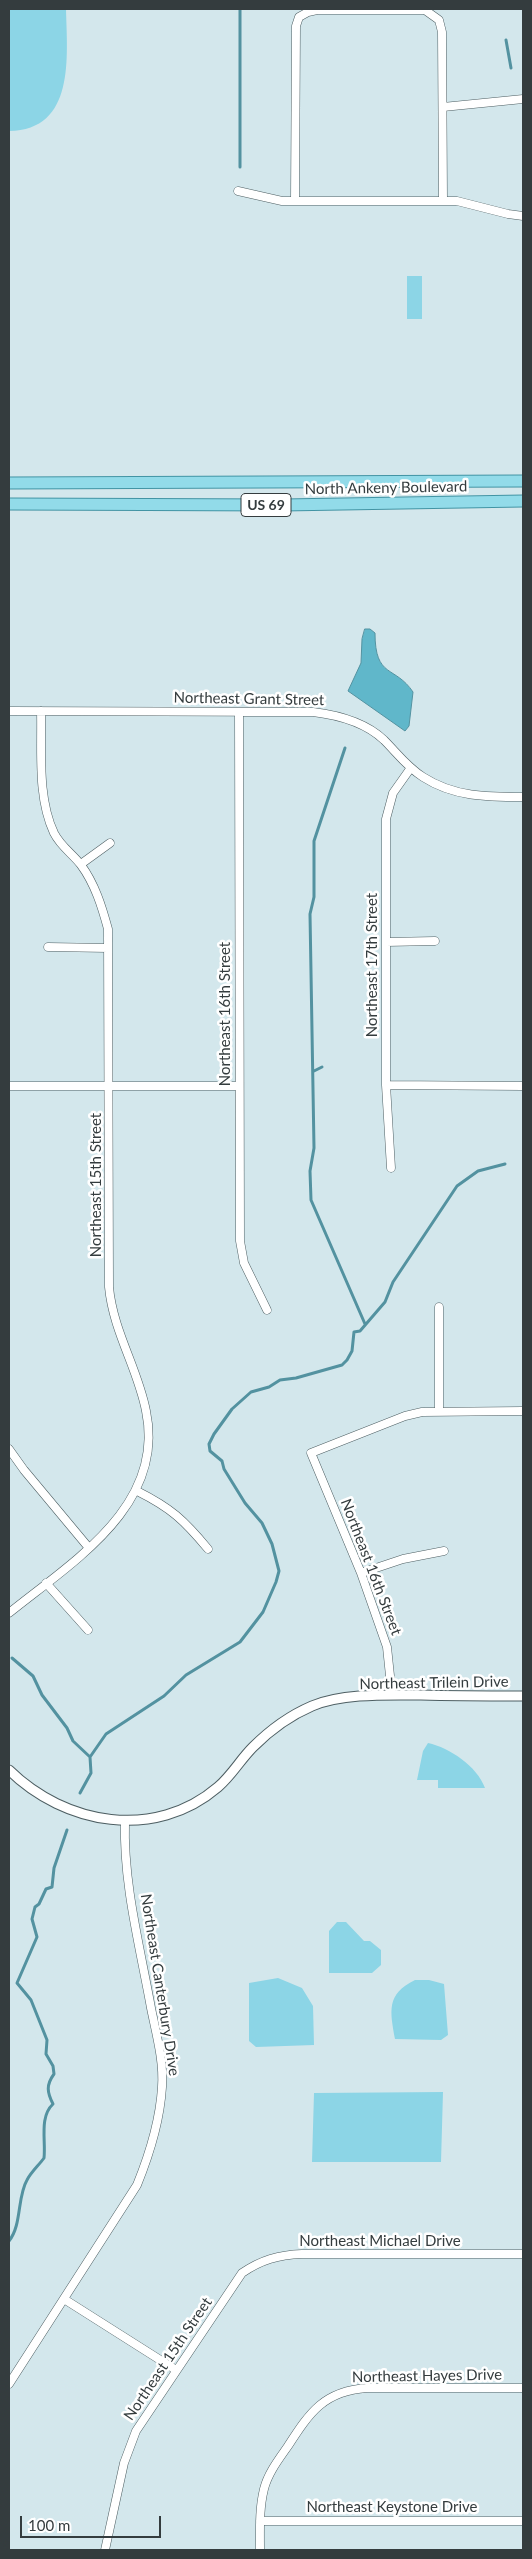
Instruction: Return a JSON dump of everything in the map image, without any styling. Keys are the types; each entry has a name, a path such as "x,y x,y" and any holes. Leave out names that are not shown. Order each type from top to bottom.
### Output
{"main road":[{"name":"North Ankeny Boulevard","path":"9,483 523,481"},
{"name":"North Ankeny Boulevard","path":"9,504 283,505 523,501"}],"street":[{"path":"295,201 295,36 299,17 317,10 425,10 437,16 442,27 443,201"},
{"path":"443,107 523,99"},
{"path":"238,191 282,201 443,201 473,204 508,214 523,216"},
{"name":"Northeast Grant Street","path":"9,711 313,712 339,717 374,732 410,768 439,786 469,796 523,797"},
{"name":"Northeast 15th Street","path":"9,1613 89,1548 115,1523 136,1491 146,1463 149,1429 141,1391 118,1328 110,1298 108,929 102,904 81,864 66,852 55,834 46,812 41,711"},
{"name":"Northeast 16th Street","path":"239,712 238,1086 240,1241 244,1263 267,1310"},
{"name":"Northeast 17th Street","path":"391,1168 386,1085 386,819 393,792 410,768"},
{"path":"81,864 110,843"},
{"path":"386,942 435,941"},
{"path":"48,947 108,948"},
{"path":"386,1085 523,1086"},
{"path":"9,1086 238,1086"},
{"path":"439,1307 439,1410 523,1411"},
{"name":"Northeast 16th Street","path":"392,1695 387,1647 361,1573 311,1453 406,1416 439,1410"},
{"path":"9,1449 24,1470 89,1548"},
{"path":"136,1491 166,1506 180,1516 208,1549"},
{"path":"361,1573 403,1558 444,1551"},
{"path":"46,1583 88,1630"},
{"name":"Northeast Trilein Drive","path":"9,1770 23,1784 57,1806 89,1816 125,1820 176,1812 196,1804 232,1774 252,1747 275,1728 312,1706 353,1697 392,1695 523,1696"},
{"name":"Northeast Canterbury Drive","path":"9,2384 136,2185 149,2154 158,2118 162,2085 159,2048 125,1858 125,1820"},
{"name":"Northeast Michael Drive","path":"242,2273 255,2264 285,2255 523,2254"},
{"name":"Northeast 15th Street","path":"105,2550 124,2463 136,2431 242,2273"},
{"path":"64,2299 176,2370"},
{"name":"Northeast Hayes Drive","path":"260,2521 264,2488 276,2463 310,2413 330,2397 341,2392 367,2388 523,2388"},
{"path":"260,2521 260,2550"},
{"name":"Northeast Keystone Drive","path":"260,2521 523,2521"}],"shaded area":[{"path":"9,9 66,9 67,48 63,87 57,104 46,118 31,127 9,131"},
{"path":"407,276 422,276 422,319 407,319"},
{"path":"365,629 370,629 375,633 378,658 382,665 413,692 409,726 405,731 348,691 361,663 362,639"},
{"path":"428,1743 445,1749 462,1759 476,1772 485,1788 438,1788 438,1780 417,1780 423,1751"},
{"path":"337,1922 346,1922 364,1941 370,1941 381,1950 381,1965 372,1973 329,1973 329,1931"},
{"path":"278,1978 302,1988 313,2006 314,2045 256,2047 249,2041 249,1983"},
{"path":"415,1980 429,1980 444,1984 448,2035 441,2040 395,2039 391,2012 392,2004 399,1991"},
{"path":"443,2092 441,2162 312,2162 314,2093"}],"waterway":[{"path":"240,9 240,167"},
{"path":"506,40 511,68"},
{"path":"345,748 314,841 314,897 310,914 314,1148 310,1171 311,1200 365,1324"},
{"path":"314,1071 322,1067"},
{"path":"80,1793 91,1773 90,1757 106,1734 164,1696 186,1675 240,1642 263,1612 276,1582 279,1571 272,1544 262,1523 245,1503 224,1469 222,1461 210,1451 209,1444 214,1434 232,1409 251,1392 269,1387 280,1380 296,1378 342,1365 352,1351 354,1332 360,1331 385,1302 393,1282 457,1186 478,1171 505,1164"},
{"path":"12,1658 33,1676 42,1695 67,1728 73,1741 90,1757"},
{"path":"9,2241 16,2227 24,2187 31,2174 44,2158 45,2122 49,2109 53,2104 49,2096 49,2085 54,2074 53,2066 46,2054 47,2040 31,2000 17,1983 37,1937 32,1919 35,1907 39,1904 46,1889 52,1887 54,1868 67,1830"}]}
